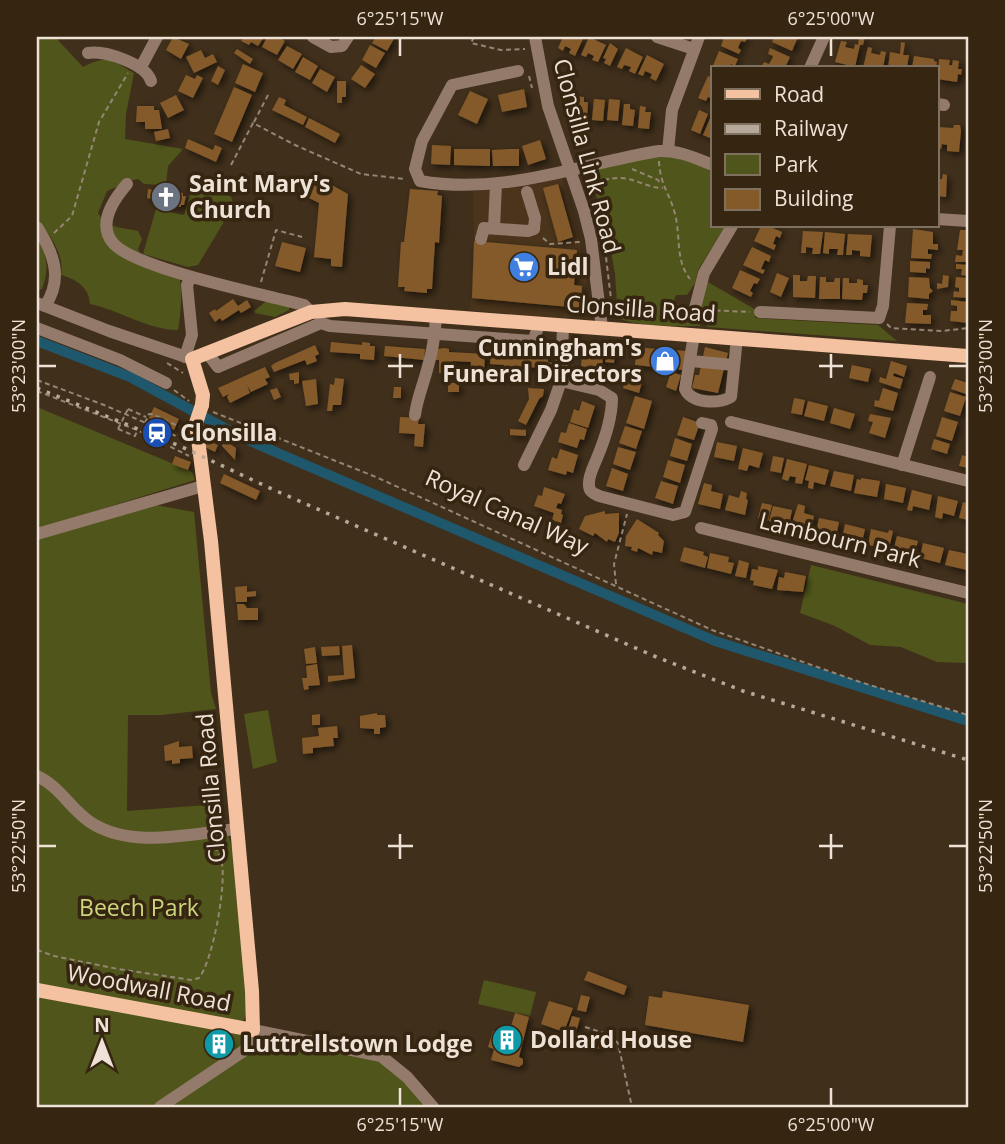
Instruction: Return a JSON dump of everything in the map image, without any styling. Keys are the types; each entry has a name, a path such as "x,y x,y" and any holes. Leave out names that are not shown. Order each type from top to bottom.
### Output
{"main road":[{"name":"Clonsilla Road","path":"189,358 256,342 317,315 345,309 968,356"},
{"path":"189,358 203,395 202,406"},
{"name":"Clonsilla Road","path":"202,406 196,423 211,541 252,991 253,1030"},
{"name":"Woodwall Road","path":"37,990 253,1030"}],"street":[{"path":"137,66 157,37"},
{"path":"313,37 331,47 342,46 348,37"},
{"path":"657,37 696,43 672,110 664,151"},
{"path":"811,66 824,37"},
{"name":"Clonsilla Link Road","path":"536,43 548,106 591,239 602,328"},
{"path":"88,53 102,51 137,66 149,74 151,82"},
{"path":"518,71 453,85 422,141 415,169 420,181 496,184 528,181 620,158 664,151 711,164"},
{"name":"Clonsilla Road","path":"127,184 114,200 108,213 108,229 113,243 137,258 191,277 304,305 317,315"},
{"path":"494,229 496,184"},
{"path":"481,239 484,229 534,229 536,218 527,192"},
{"path":"939,219 968,221"},
{"path":"37,227 52,253 55,267 51,298 41,304"},
{"path":"695,308 704,273 731,228"},
{"path":"760,312 879,318 883,306 890,228"},
{"path":"41,304 189,358 191,335 187,285 191,277"},
{"path":"317,315 331,326 533,341 539,325"},
{"path":"415,415 416,401 430,363 436,317"},
{"path":"524,465 551,410 561,381 563,327"},
{"path":"37,328 120,360 166,383"},
{"path":"699,336 685,389 687,394 707,401 722,402 731,397 737,338"},
{"path":"691,361 734,365"},
{"path":"902,465 930,377"},
{"path":"561,381 599,390 612,398 607,432 589,478 592,493 599,496 673,514 685,512 712,429 711,425 702,423"},
{"path":"731,422 968,481"},
{"path":"37,534 203,486"},
{"name":"Lambourn Park","path":"701,528 968,593"},
{"path":"37,776 55,788 91,823 122,836 141,837 238,829"},
{"path":"160,1107 248,1048 253,1030 381,1056 407,1077 433,1107"}],"path":[{"path":"474,37 471,43 501,50 536,43"},
{"path":"46,241 72,216 99,122 137,66"},
{"path":"231,165 269,93"},
{"path":"253,123 361,174 420,181"},
{"path":"662,186 664,151"},
{"path":"620,158 632,169 657,180 662,186 673,207 683,270 698,291"},
{"path":"577,189 604,180 622,178 662,186"},
{"path":"534,229 550,244 560,247 591,239"},
{"path":"258,293 276,230 302,237"},
{"path":"579,313 584,307"},
{"path":"699,336 706,310 760,312"},
{"path":"879,318 891,328 942,331 968,328"},
{"path":"162,362 185,374"},
{"path":"37,380 176,436 177,434"},
{"name":"Royal Canal Way","path":"166,383 183,398 376,477 712,630 769,652 968,715"},
{"path":"37,391 137,430 177,448 177,451"},
{"path":"137,430 135,436 118,429 128,409 147,418"},
{"path":"145,422 152,414 176,425"},
{"path":"616,585 614,564 630,504"},
{"path":"37,950 54,956 132,971 199,978 210,953 222,881 221,859 208,839"},
{"path":"585,1027 607,1034 618,1043 632,1107"}],"shaded area":[{"path":"562,177 580,242 586,283 584,308 564,319 470,310 474,244 473,191 543,183"}],"green space":[{"path":"37,37 55,37 83,67 109,60 134,73 126,114 125,139 183,149 168,166 166,185 144,184 138,179 127,182 107,191 98,213 111,225 138,231 142,239 138,249 142,254 178,276 181,293 178,330 156,327 90,304 81,285 61,275 58,252 37,219"},
{"path":"653,155 676,158 711,168 711,228 724,228 698,270 695,283 687,295 676,295 673,303 690,307 701,326 648,325 618,318 609,240 590,174 598,168"},
{"path":"195,177 231,197 234,205 198,265 188,267 143,254 156,209 184,215"},
{"path":"37,239 45,257 46,276 42,289 37,291"},
{"path":"704,282 756,310 755,318 878,325 897,341 707,327 698,313"},
{"path":"269,299 289,306 289,310 275,317 255,313 254,311"},
{"path":"37,407 188,470 192,472 195,480 37,529"},
{"name":"Beech Park","path":"150,504 194,512 211,693 216,709 161,715 128,715 127,811 220,804 233,851 245,981 247,1011 244,1020 236,1022 37,987 37,536"},
{"path":"811,565 968,604 968,663 937,662 901,647 870,645 835,626 800,613"},
{"path":"268,710 277,762 253,769 244,714"},
{"path":"484,980 536,992 530,1016 478,1004"},
{"path":"37,994 378,1061 398,1074 427,1107 37,1107"}],"building":[{"path":"173,37 189,44 181,59 166,50"},
{"path":"244,37 264,37 258,46 241,41"},
{"path":"267,37 278,37 285,41 277,55 262,47"},
{"path":"376,37 395,37 387,51 372,43"},
{"path":"563,37 583,39 575,56 569,53 571,49 565,46 563,51 558,48"},
{"path":"589,37 606,45 598,62 592,60 594,56 588,53 586,57 581,55"},
{"path":"724,37 748,37 745,42 741,41 739,54 721,46"},
{"path":"774,37 798,37 792,51 772,42"},
{"path":"859,37 865,37 863,45 860,45 855,66 835,62 841,41 847,42 845,47 854,49 855,44 858,45"},
{"path":"901,42 905,43 903,55 909,55 907,66 888,66 890,52 900,54"},
{"path":"610,43 618,49 610,66 604,63 606,59 603,58"},
{"path":"370,45 385,53 376,68 362,60"},
{"path":"287,46 302,54 293,69 278,60"},
{"path":"868,47 872,48 871,53 880,55 881,51 886,52 883,66 863,66"},
{"path":"626,48 643,57 635,74 629,71 631,67 617,67"},
{"path":"770,48 790,57 786,66 762,66 764,62 769,64 772,59 773,56 768,54"},
{"path":"237,49 253,59 250,64 234,53"},
{"path":"201,50 205,58 213,54 217,62 194,73 186,57"},
{"path":"719,51 738,59 735,66 713,66"},
{"path":"647,55 664,64 656,81 650,78 652,74 645,71 643,76 638,74"},
{"path":"914,56 934,59 937,62 936,66 912,66"},
{"path":"303,57 318,66 310,80 295,72"},
{"path":"939,59 950,60 949,65 952,65 953,60 959,61 958,69 962,69 957,82 939,79"},
{"path":"243,64 263,73 255,92 235,83"},
{"path":"361,65 375,74 365,88 351,79"},
{"path":"218,66 225,70 218,85 211,81"},
{"path":"320,69 335,77 327,92 312,83"},
{"path":"186,75 195,79 197,75 203,78 193,98 178,91"},
{"path":"708,76 711,77 711,98 708,97 706,101 698,98"},
{"path":"337,81 346,81 346,97 342,97 342,103 337,103"},
{"path":"234,87 252,95 232,142 214,134"},
{"path":"524,89 527,107 502,112 498,95"},
{"path":"470,91 488,99 477,124 458,115"},
{"path":"176,95 184,110 168,118 160,103"},
{"path":"572,96 584,97 584,102 588,102 587,119 576,118 576,113 570,112"},
{"path":"279,97 286,100 284,105 307,117 303,125 272,110"},
{"path":"594,99 605,100 603,121 592,120"},
{"path":"609,99 620,100 618,121 607,120"},
{"path":"624,104 630,104 630,109 635,110 633,126 622,125"},
{"path":"137,106 154,106 154,110 159,110 162,129 145,129 145,122 136,122"},
{"path":"640,106 646,107 645,112 651,112 649,129 638,128"},
{"path":"699,110 708,114 700,134 691,130"},
{"path":"711,116 711,139 703,135"},
{"path":"309,118 340,134 335,143 305,127"},
{"path":"954,125 960,125 959,152 947,151 947,145 942,144 939,148 939,127 953,128"},
{"path":"168,129 170,138 156,141 154,132"},
{"path":"188,139 213,150 215,145 222,148 216,162 185,148"},
{"path":"540,140 546,159 528,165 522,146"},
{"path":"432,145 451,146 450,165 431,164"},
{"path":"454,149 490,149 490,166 454,165"},
{"path":"519,149 519,166 493,166 492,150"},
{"path":"943,174 947,175 946,197 939,196 939,179 942,179"},
{"path":"321,179 348,194 342,267 331,266 331,259 314,257 319,203 307,197 313,185 317,187"},
{"path":"558,184 573,237 558,242 543,188"},
{"name":"Saint Mary's Church","path":"154,187 183,193 183,196 186,196 184,205 181,207 152,202 152,199 147,198 148,189 154,190"},
{"path":"410,189 438,191 437,195 442,196 432,289 427,289 427,293 404,291 405,287 398,287 401,242 404,242"},
{"path":"760,228 773,228 782,232 780,238 776,236 774,250 754,241"},
{"path":"913,229 933,232 933,244 938,244 938,250 928,249 928,254 932,254 931,259 911,258"},
{"path":"960,230 967,230 968,262 955,262 956,255 962,256 963,250 957,250"},
{"path":"803,231 823,232 820,254 812,254 813,248 806,247 806,253 801,253"},
{"path":"825,232 845,234 843,255 837,255 838,249 829,249 829,254 823,253"},
{"path":"848,234 872,235 870,257 860,256 860,251 852,250 852,255 846,255"},
{"name":"Lidl","path":"474,241 577,250 574,285 582,286 581,308 472,298"},
{"path":"282,242 306,248 300,272 275,266"},
{"path":"752,247 771,256 769,262 765,260 761,269 765,270 763,274 743,265"},
{"path":"910,261 930,262 930,269 926,268 926,273 910,272"},
{"path":"956,264 968,265 968,276 961,275 962,269 956,269"},
{"path":"740,270 760,279 750,291 753,293 751,297 732,288"},
{"path":"777,273 789,278 781,297 770,292"},
{"path":"793,275 800,275 800,281 807,281 808,276 816,276 815,298 793,297"},
{"path":"943,275 949,276 948,287 937,289 937,283 942,284"},
{"path":"820,277 826,277 826,282 834,282 835,278 840,278 840,299 819,299"},
{"path":"909,277 929,278 933,291 929,294 929,299 908,297"},
{"path":"956,277 968,278 968,298 953,297 954,291 959,292 959,288 955,287"},
{"path":"843,278 849,278 849,283 857,283 857,279 863,280 863,285 868,285 862,300 842,299"},
{"path":"233,299 238,306 247,300 251,307 215,322 209,313"},
{"path":"951,300 968,302 968,323 950,321 951,311 957,311 957,306 951,305"},
{"path":"907,303 928,304 923,315 931,315 931,324 905,323"},
{"path":"331,342 362,345 362,342 370,343 370,346 375,346 374,360 360,359 360,354 330,352"},
{"path":"315,345 319,354 315,356 317,361 307,365 305,360 274,372 271,366 275,363"},
{"path":"589,345 616,347 614,363 605,362 606,358 603,357 602,370 581,366 582,353 588,354"},
{"path":"385,346 425,349 424,360 384,356"},
{"path":"705,347 728,353 718,393 692,388 695,375 699,375"},
{"name":"Cunningham's Funeral Directors","path":"645,348 687,351 682,370 635,365 636,353 645,353"},
{"path":"436,349 449,349 449,352 485,354 484,374 470,373 471,362 453,361 452,374 439,373 439,360 435,360"},
{"path":"491,354 548,358 548,362 553,363 553,373 547,373 546,379 538,379 539,368 515,366 514,379 503,378 504,365 490,364"},
{"path":"891,361 907,366 904,377 894,373 893,376 903,379 900,389 879,382 880,377 886,379"},
{"path":"852,365 871,369 868,382 849,378"},
{"path":"265,367 270,377 265,379 268,384 251,392 247,385 250,393 230,403 227,397 229,394 223,397 218,388"},
{"path":"299,372 299,383 294,384 289,374"},
{"path":"671,372 681,375 676,391 666,387"},
{"path":"626,377 642,382 639,393 623,388"},
{"path":"335,378 344,379 341,405 333,405 332,411 327,411 330,384 334,385"},
{"path":"316,379 318,404 306,406 302,381"},
{"path":"955,379 968,383 966,394 951,389"},
{"path":"448,383 459,383 459,392 448,392"},
{"path":"394,387 401,387 401,398 393,398"},
{"path":"277,388 281,397 274,400 270,390"},
{"path":"528,388 544,389 543,396 526,425 518,421 529,399"},
{"path":"883,388 898,393 893,411 874,406 875,400 879,401"},
{"path":"950,392 966,397 960,416 944,411"},
{"path":"635,396 652,401 644,429 626,423"},
{"path":"794,398 805,400 802,415 791,413"},
{"path":"582,401 595,406 588,428 570,422 574,409 579,411"},
{"path":"808,401 828,406 824,421 804,416"},
{"name":"Clonsilla","path":"154,407 179,419 174,430 149,418"},
{"path":"834,408 855,414 850,429 830,423"},
{"path":"870,414 891,418 885,438 869,433 873,422 868,421"},
{"path":"400,417 419,418 418,424 425,424 423,447 414,446 415,434 399,433"},
{"path":"683,417 700,423 694,440 677,435"},
{"path":"942,417 958,422 952,441 936,436"},
{"path":"569,423 587,429 584,440 580,439 577,448 558,442 561,432 566,433"},
{"path":"625,426 642,431 636,449 619,443"},
{"path":"510,429 526,430 526,436 510,435"},
{"path":"675,438 692,444 687,461 670,456"},
{"path":"934,439 950,444 947,454 931,449"},
{"path":"209,440 218,445 215,452 205,447"},
{"path":"224,440 236,448 235,460 222,446"},
{"path":"717,442 737,446 734,461 714,457"},
{"path":"618,447 636,452 630,470 613,464"},
{"path":"743,448 763,453 759,468 749,465 747,471 738,469"},
{"path":"560,449 578,455 573,473 567,471 566,475 548,470 552,457 557,459"},
{"path":"962,455 968,457 968,468 959,466"},
{"path":"175,456 191,462 188,470 172,464"},
{"path":"773,456 784,458 781,473 770,471"},
{"path":"787,459 807,464 802,484 795,483 796,477 790,476 788,481 782,479"},
{"path":"668,460 685,465 680,483 663,477"},
{"path":"809,465 829,470 825,485 814,482 813,489 808,488 809,481 805,480"},
{"path":"612,468 628,474 623,491 606,486"},
{"path":"834,471 854,475 851,491 830,486"},
{"path":"224,474 260,491 256,500 220,483"},
{"path":"857,479 880,481 877,497 854,493"},
{"path":"661,481 678,486 673,504 655,498"},
{"path":"704,483 712,485 711,491 723,494 720,509 698,504"},
{"path":"886,484 906,488 903,503 884,499"},
{"path":"544,487 565,494 556,508 562,510 561,523 552,520 554,513 534,506 538,495 542,496"},
{"path":"912,490 932,495 929,510 913,506 912,511 907,510"},
{"path":"741,491 747,493 745,515 725,510 729,495 739,498"},
{"path":"938,496 958,501 954,516 943,513 942,519 935,517"},
{"path":"963,502 968,504 968,520 959,518"},
{"path":"762,503 772,505 768,521 758,518"},
{"path":"798,504 805,506 804,513 814,516 811,531 791,526"},
{"path":"773,506 792,510 789,526 769,521"},
{"path":"605,511 605,514 619,513 619,533 615,542 608,539 607,542 595,533 593,536 579,529 585,516"},
{"path":"819,518 839,522 836,538 816,533"},
{"path":"637,519 659,533 664,541 662,553 653,551 652,555 638,548 637,552 631,550 632,547 625,546 626,536"},
{"path":"845,524 865,529 862,543 842,539"},
{"path":"871,529 888,533 889,530 893,531 889,549 868,545"},
{"path":"897,536 918,541 914,557 893,552"},
{"path":"923,543 944,548 940,563 920,558"},
{"path":"684,547 704,552 703,555 708,557 705,568 680,561"},
{"path":"949,550 968,554 967,570 945,565"},
{"path":"710,553 729,557 728,562 734,563 731,574 707,568"},
{"path":"739,560 749,563 746,578 735,576"},
{"path":"758,566 778,570 772,589 753,585 754,581 750,580 752,569 758,570"},
{"path":"785,572 806,576 803,592 777,590 779,577 784,578"},
{"path":"247,586 247,592 256,591 256,596 247,597 247,602 236,602 235,587"},
{"path":"237,604 258,608 258,620 238,620"},
{"path":"352,645 355,678 328,682 328,676 344,675 342,646"},
{"path":"339,646 340,655 322,656 321,647"},
{"path":"315,647 317,663 306,664 304,649"},
{"path":"317,664 320,685 308,686 309,689 304,690 302,678 307,678 306,666"},
{"path":"377,713 385,715 386,727 380,728 380,734 374,734 374,729 360,728 360,716"},
{"path":"320,714 320,725 312,725 312,715"},
{"path":"337,726 338,738 333,738 334,746 313,748 313,753 303,754 302,738 319,736 318,728"},
{"path":"179,741 179,747 192,746 193,758 180,759 180,763 172,764 172,760 165,761 164,746"},
{"path":"588,971 627,986 624,995 584,980"},
{"path":"663,991 749,1005 743,1042 645,1025 649,996 662,998"},
{"path":"581,995 590,997 586,1012 577,1010"},
{"path":"549,1001 573,1008 564,1032 541,1024"},
{"name":"Dollard House","path":"515,1013 529,1017 519,1057 523,1059 523,1064 519,1067 491,1060 494,1049 488,1047 493,1031 508,1036"},
{"path":"572,1016 580,1018 576,1033 601,1040 599,1049 565,1039"},
{"name":"Luttrellstown Lodge","path":"223,1033 233,1045 220,1056 214,1048 210,1052 206,1043 210,1040 212,1042"}],"waterway":[{"path":"37,341 130,377 243,438 715,641 968,721"}],"railway":[{"path":"37,388 182,447 654,656 743,691 968,760"}],"place":[{"name":"Saint Mary's Church","path":"166,197"},
{"name":"Lidl","path":"524,267"},
{"name":"Cunningham's Funeral Directors","path":"665,361"},
{"name":"Clonsilla","path":"157,433"},
{"name":"Dollard House","path":"507,1040"},
{"name":"Luttrellstown Lodge","path":"219,1044"}]}
